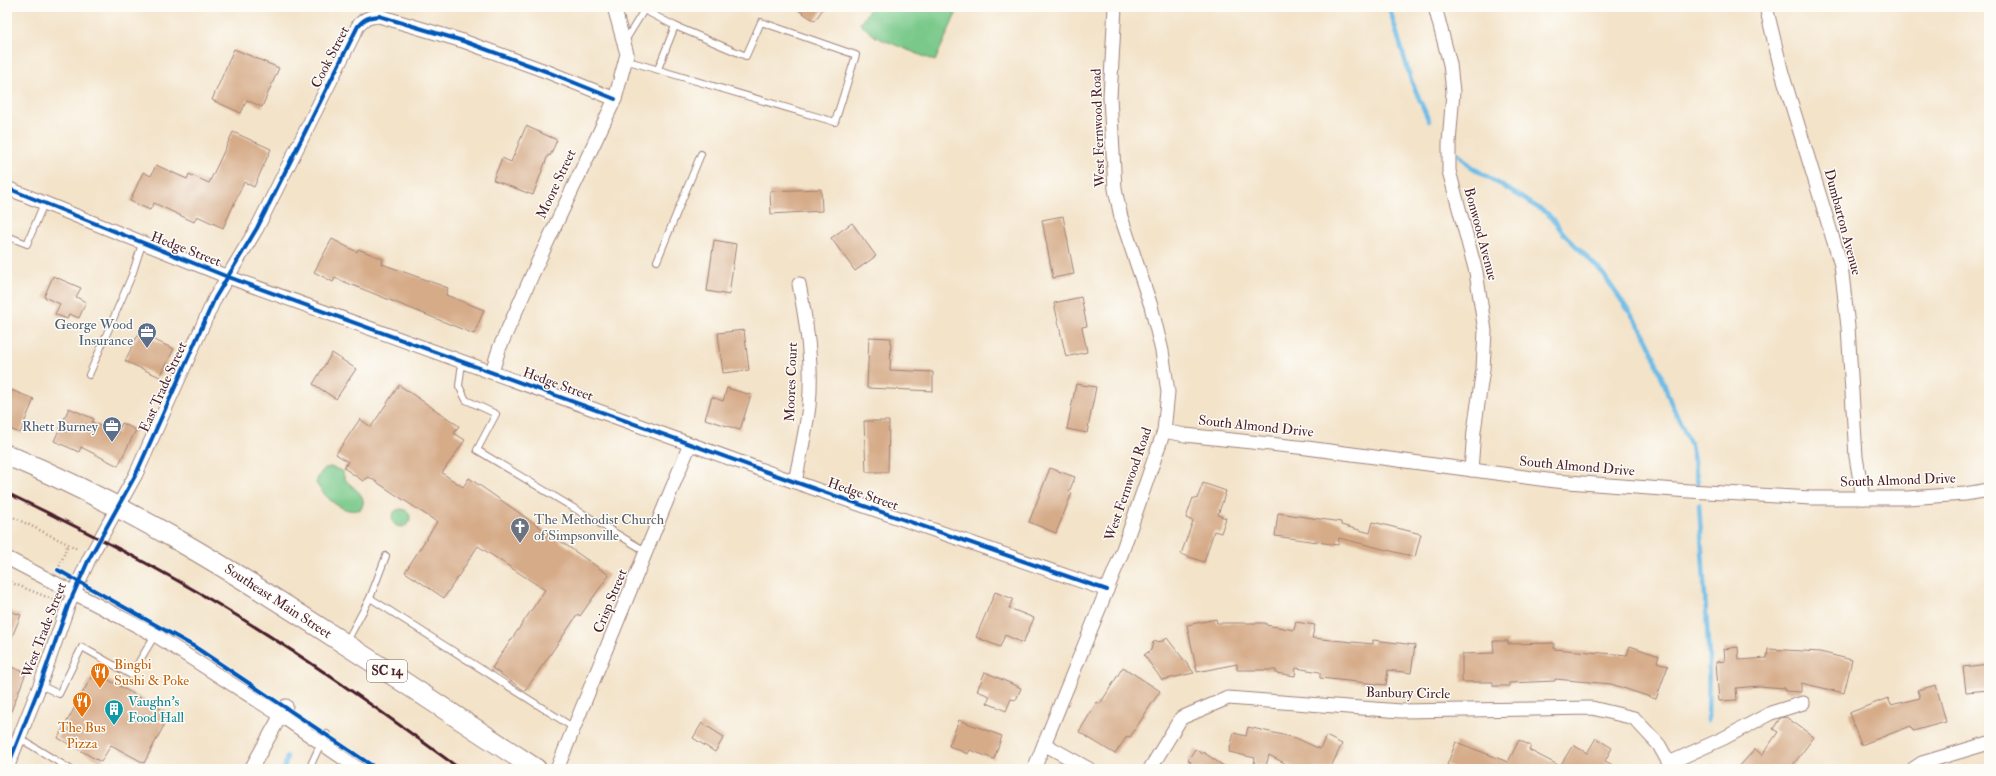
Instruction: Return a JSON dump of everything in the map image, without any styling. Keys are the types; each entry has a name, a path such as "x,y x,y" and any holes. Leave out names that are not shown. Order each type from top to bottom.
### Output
{"main road":[{"name":"Southeast Main Street","path":"7,454 119,507 176,537 238,574 536,769"}],"street":[{"name":"Moore Street","path":"492,372 499,349 537,264 615,99 627,54 614,7"},
{"name":"West Fernwood Road","path":"1034,769 1121,555 1164,431 1168,392 1162,351 1151,306 1121,217 1115,189 1110,97 1115,7"},
{"name":"Bonwood Avenue","path":"1435,7 1445,38 1452,85 1449,171 1476,272 1485,331 1483,369 1474,431 1472,470"},
{"name":"Dumbarton Avenue","path":"1766,7 1782,73 1840,265 1848,327 1856,456 1863,498"},
{"name":"Cook Street","path":"228,278 257,228 358,26 368,17 379,16 463,41 548,72 615,99"},
{"name":"Hedge Street","path":"7,188 228,278 795,482 1106,590"},
{"name":"East Trade Street","path":"119,507 136,474 215,298 228,278"},
{"name":"Moores Court","path":"795,482 809,404 810,355 808,329 799,284"},
{"name":"South Almond Drive","path":"1164,431 1185,435 1307,448 1555,481 1689,491 1811,498 1906,498 1989,490"},
{"name":"Crisp Street","path":"557,769 690,444"},
{"name":"West Trade Street","path":"7,768 40,685 68,606 92,556 119,507"},
{"path":"7,558 155,635 283,710 324,738 359,769"},
{"name":"Banbury Circle","path":"1150,769 1181,718 1228,698 1401,711 1592,708 1634,718 1659,745 1669,766"},
{"path":"1669,766 1771,713 1803,702"},
{"path":"251,769 283,710"},
{"path":"1913,769 1922,763 1989,743"},
{"path":"1044,744 1089,769"}],"lane":[{"path":"624,42 644,10 675,26 746,56 761,22 856,55 835,122 626,60"},
{"path":"658,69 675,26"},
{"path":"657,262 701,154"},
{"path":"7,236 27,244 44,203"},
{"path":"89,375 132,276 142,244"},
{"path":"462,362 459,386 466,400 496,414 477,450 647,552"},
{"path":"346,644 370,598 386,556"},
{"path":"370,598 574,728"},
{"path":"40,685 59,694 82,646 131,675 155,635"},
{"path":"19,738 70,769"},
{"path":"309,769 324,738"}],"path":[{"path":"7,514 92,556"},
{"path":"7,581 68,606"}],"green space":[{"path":"871,7 959,7 935,61 876,37 860,24"},
{"path":"331,467 342,471 345,479 362,496 363,504 361,509 348,510 341,508 324,494 316,483 323,470"},
{"path":"401,509 405,510 409,514 409,522 405,526 401,527 397,526 393,522 392,518 393,514 397,510"}],"building":[{"path":"794,7 824,7 815,21"},
{"path":"234,49 279,68 262,107 247,100 241,113 212,100"},
{"path":"526,126 557,140 550,156 548,155 533,195 493,180 502,158 511,162"},
{"path":"233,132 271,149 254,187 244,182 223,228 197,216 194,222 154,203 150,210 130,201 143,172 151,176 156,165 187,179 189,174 209,183"},
{"path":"821,189 822,211 771,214 770,191"},
{"path":"1063,216 1074,274 1053,278 1042,220"},
{"path":"852,223 876,256 855,271 831,238"},
{"path":"332,239 357,252 358,249 383,259 382,264 448,288 446,295 484,310 474,334 335,278 333,282 314,272"},
{"path":"714,240 736,244 729,295 707,291"},
{"path":"53,276 81,288 76,297 86,302 79,318 69,314 67,319 55,314 60,304 44,297"},
{"path":"1081,297 1087,326 1082,327 1087,352 1066,357 1054,303"},
{"path":"744,330 749,370 723,373 718,333"},
{"path":"139,333 174,349 160,377 125,361"},
{"path":"869,337 891,338 890,370 933,372 933,391 867,388"},
{"path":"332,353 356,369 336,399 313,384"},
{"path":"1076,384 1096,387 1087,433 1067,429"},
{"name":"The Methodist Church of Simpsonville","path":"399,385 459,426 454,433 465,440 442,473 463,487 469,478 609,575 580,616 578,614 525,691 492,668 545,590 478,546 444,598 405,572 437,522 369,477 363,481 344,468 348,462 336,454 360,419 371,427"},
{"path":"727,388 751,395 740,430 705,419 712,397 723,401"},
{"path":"11,390 34,399 20,433 7,428 7,399"},
{"path":"69,408 94,419 92,422 117,434 122,423 136,430 118,466 81,447 79,452 54,441"},
{"path":"864,421 889,421 888,472 866,472"},
{"path":"1050,468 1075,477 1069,492 1072,493 1056,533 1029,522"},
{"path":"1203,483 1226,491 1218,515 1226,518 1221,533 1214,531 1204,562 1181,554 1193,521 1186,518 1193,498 1197,499"},
{"path":"1278,513 1341,522 1341,525 1370,533 1373,522 1421,534 1415,557 1339,538 1338,545 1275,536"},
{"path":"995,592 1013,599 1009,608 1034,618 1023,643 1005,635 1000,647 976,637"},
{"path":"7,610 21,615 7,649"},
{"path":"1216,619 1217,623 1266,623 1266,625 1294,630 1296,622 1315,625 1312,638 1373,644 1373,640 1415,645 1411,673 1388,670 1386,685 1320,678 1320,672 1296,668 1295,676 1276,673 1276,670 1237,670 1237,664 1197,672 1187,625"},
{"path":"1167,638 1194,673 1162,680 1144,655 1151,650 1153,642 1163,641"},
{"path":"1493,641 1508,641 1508,644 1554,643 1554,649 1627,655 1630,646 1659,656 1657,662 1668,666 1656,699 1611,684 1555,679 1555,681 1509,683 1509,686 1493,686 1493,682 1462,682 1462,654 1494,653"},
{"path":"1738,647 1739,660 1767,658 1768,649 1820,652 1852,660 1844,693 1801,683 1801,692 1785,691 1785,688 1759,686 1736,688 1737,700 1719,701 1716,662 1725,661 1724,649"},
{"path":"1989,664 1989,690 1966,692 1963,667"},
{"path":"7,665 26,673 8,719 7,719"},
{"path":"1123,667 1160,691 1130,737 1127,736 1115,754 1079,732 1097,702 1100,704"},
{"name":"Vaughn’s Food Hall","path":"94,672 170,714 144,763 111,745 101,762 58,738"},
{"path":"985,672 1021,688 1016,700 1011,699 1006,711 987,703 990,696 977,691"},
{"path":"1936,685 1946,722 1913,731 1911,726 1861,745 1849,713 1888,698 1891,705 1920,698 1918,690"},
{"path":"1786,717 1814,737 1790,769 1737,769 1755,749 1762,755 1778,732 1773,729 1780,718"},
{"path":"959,720 1002,736 994,759 970,750 968,754 949,746"},
{"path":"702,723 724,737 715,752 693,738"},
{"path":"1248,727 1296,738 1320,749 1326,736 1342,744 1330,769 1296,769 1269,755 1266,766 1254,764 1255,758 1229,752 1234,733 1246,736"},
{"path":"1596,738 1612,748 1605,761 1621,769 1458,769 1447,765 1456,742 1508,762 1519,740 1531,746 1529,750 1560,766 1573,745 1587,753"},
{"path":"1195,749 1202,754 1203,752 1228,769 1186,769 1191,762 1188,760"}],"waterway":[{"path":"1389,7 1411,80 1429,121"},
{"path":"1459,154 1470,166 1548,214 1565,235 1601,271 1642,330 1651,348 1671,403 1691,445 1698,484"},
{"path":"1699,504 1709,658 1708,721"},
{"path":"284,769 287,757"}],"railway":[{"path":"7,493 113,545 216,603 340,683 460,769"}],"cycle path":[{"path":"7,768 40,685 68,606 89,559 136,474 215,298 257,228 358,26 367,18 379,16 463,41 548,72 615,99"},
{"path":"7,188 228,277 795,482 1107,590"},
{"path":"58,570 195,647 377,769"}],"place":[{"name":"George Wood Insurance","path":"147,349"},
{"name":"Rhett Burney","path":"112,443"},
{"name":"The Methodist Church of Simpsonville","path":"520,544"},
{"name":"Bingbi Sushi & Poke","path":"100,689"},
{"name":"The Bus Pizza","path":"82,718"},
{"name":"Vaughn’s Food Hall","path":"114,726"}]}
